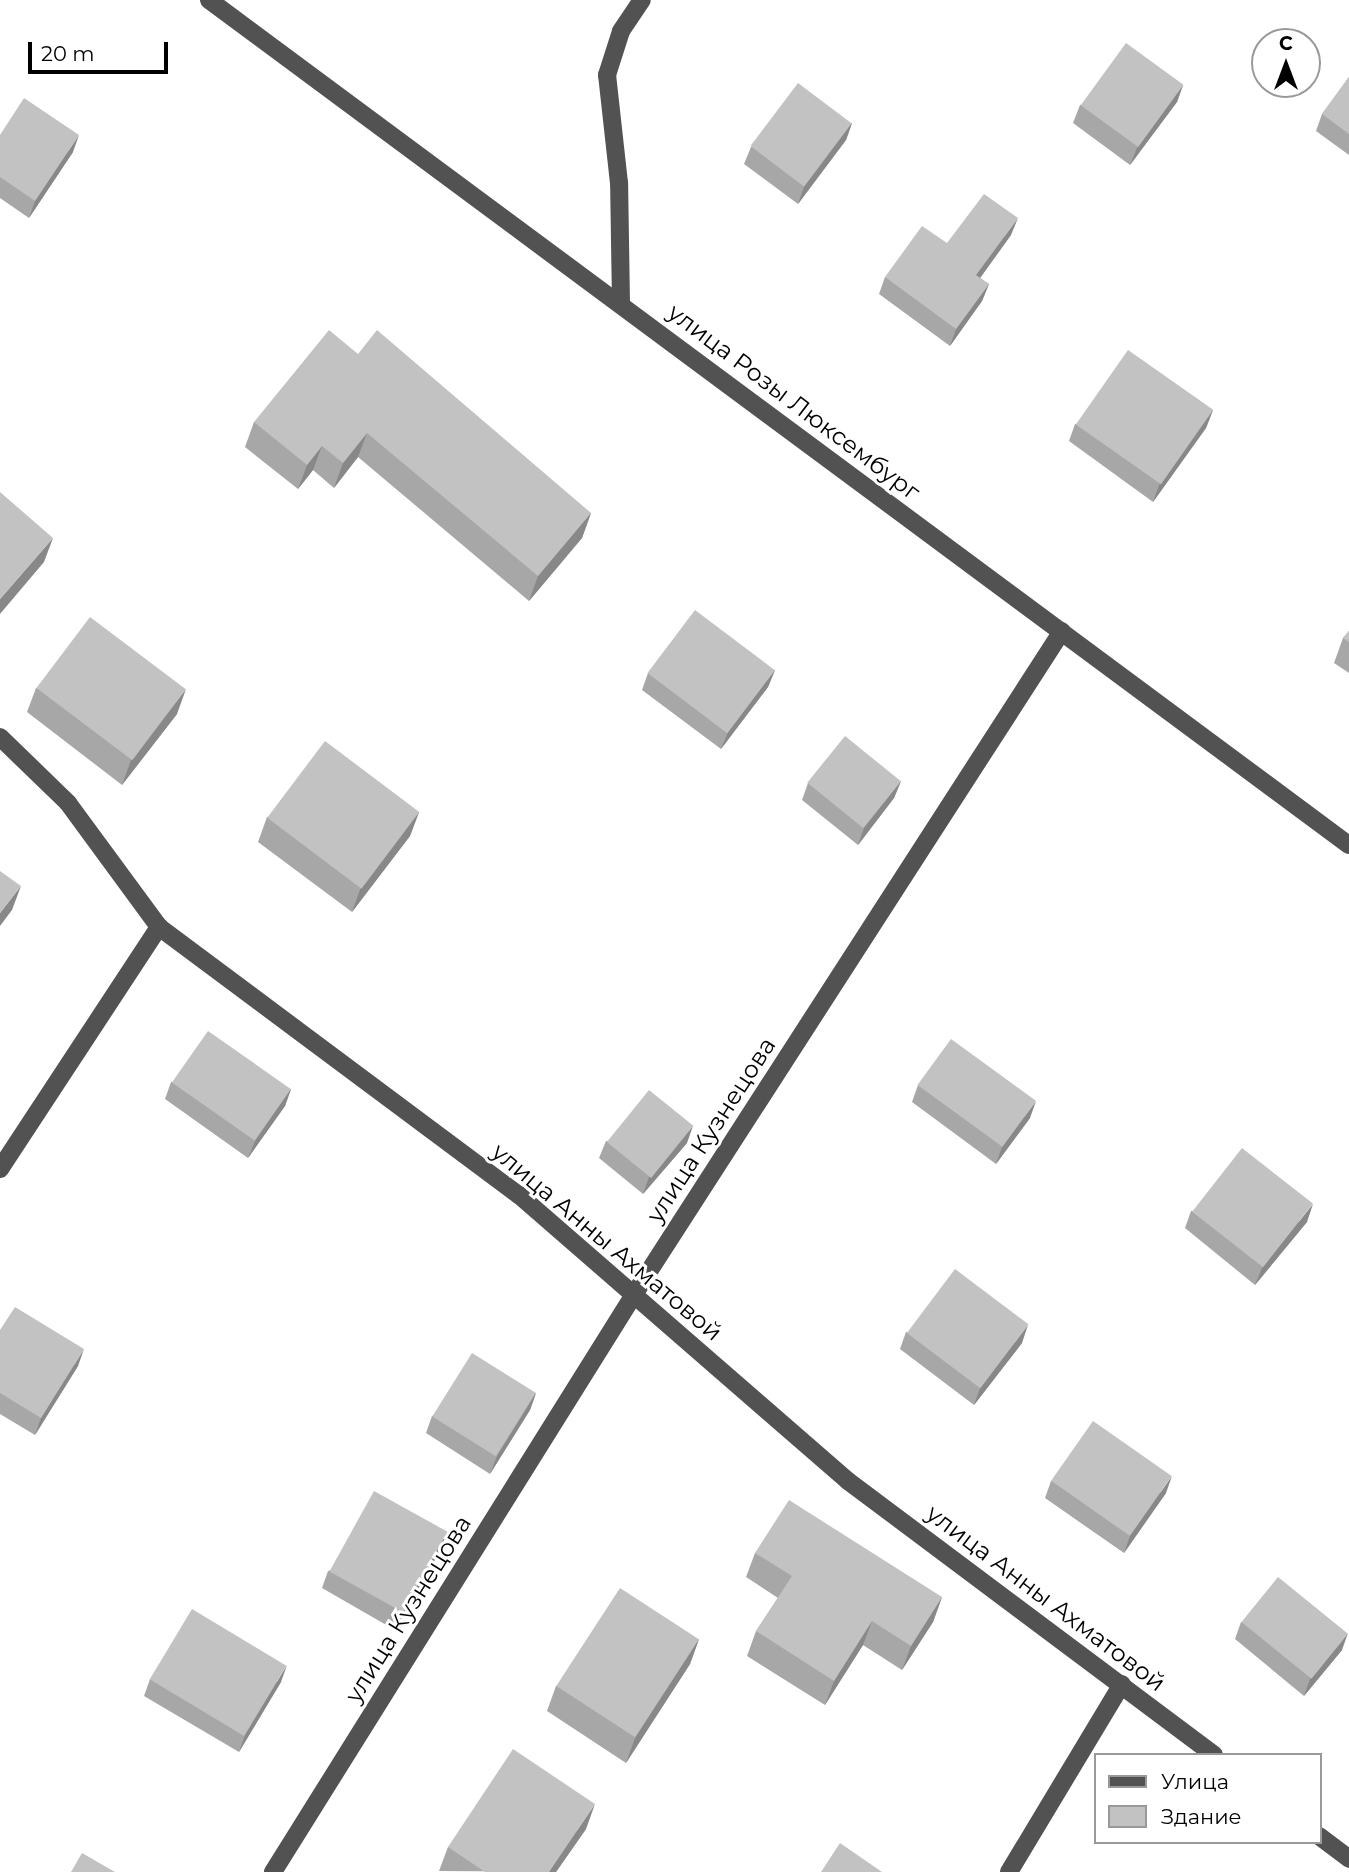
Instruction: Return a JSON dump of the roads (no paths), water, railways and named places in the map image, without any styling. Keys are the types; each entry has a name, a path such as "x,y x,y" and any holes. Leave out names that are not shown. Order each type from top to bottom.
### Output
{"street":[{"name":"улица Розы Люксембург","path":"209,0 1349,845"},
{"path":"621,304 607,75 621,31 642,0"},
{"name":"улица Кузнецова","path":"273,1872 633,1296 1062,631"},
{"name":"улица Анны Ахматовой","path":"0,737 68,803 159,927 519,1195 848,1481 1211,1753"},
{"path":"0,1170 159,927"},
{"path":"1009,1872 1122,1684"},
{"path":"1321,1837 1349,1858"}]}
